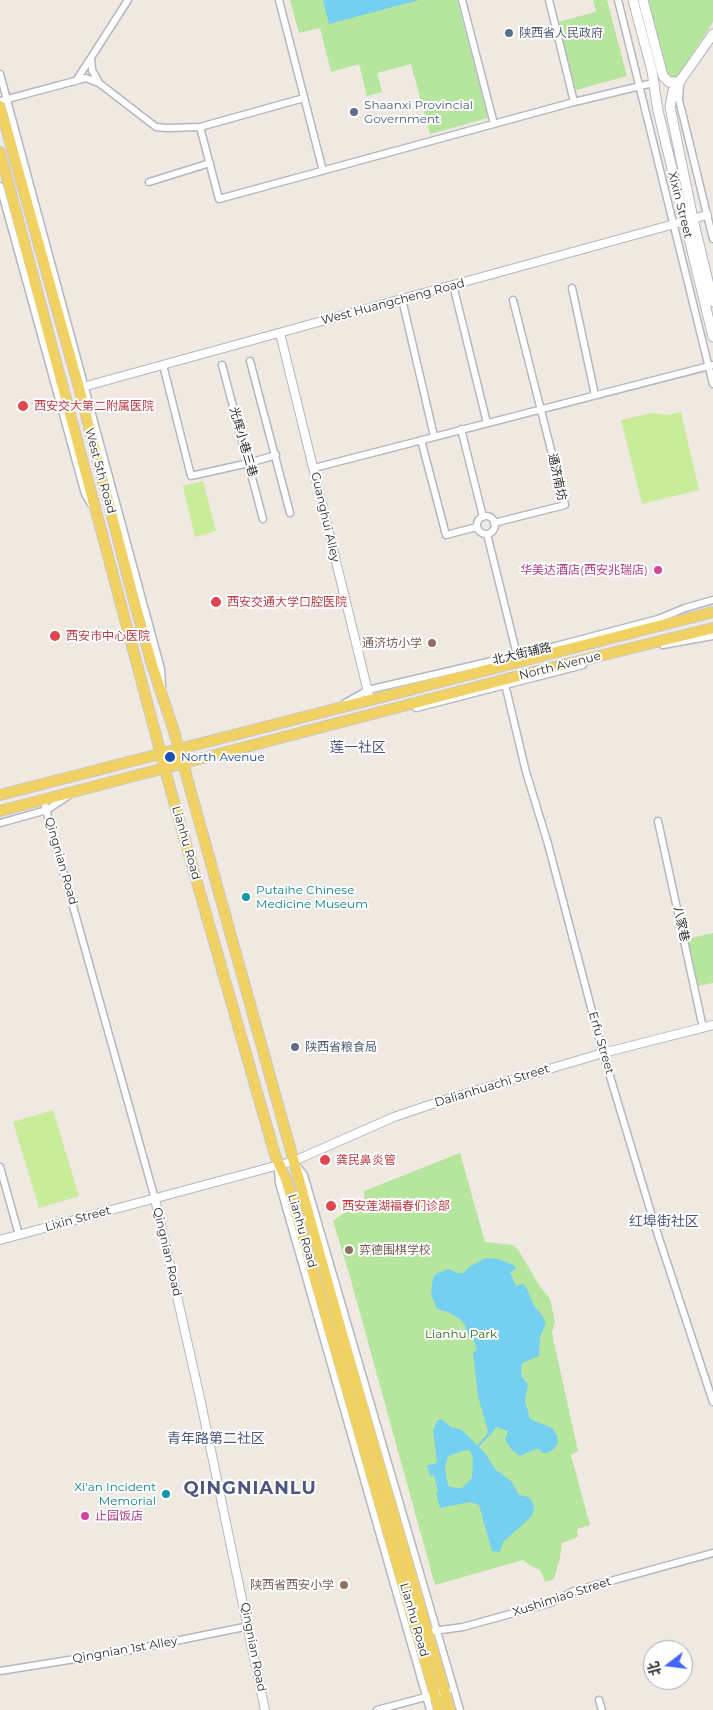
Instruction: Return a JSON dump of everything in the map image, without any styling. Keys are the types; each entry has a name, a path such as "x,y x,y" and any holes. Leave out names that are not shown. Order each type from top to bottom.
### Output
{"main road":[{"path":"633,0 656,70 667,81 680,82"},
{"path":"643,0 656,70 658,111"},
{"name":"Xixin Street","path":"713,34 673,91 670,107 689,220 713,337"},
{"name":"Xixin Street","path":"656,70 654,83 658,111 713,302"},
{"name":"West 5th Road","path":"2,102 82,387 134,601 179,748"},
{"name":"West 5th Road","path":"0,152 161,753"},
{"name":"North Avenue","path":"0,795 334,710 369,695 713,612"},
{"name":"North Avenue","path":"0,811 45,805 75,791 713,628"},
{"name":"Lianhu Road","path":"179,748 348,1356 423,1634 440,1694 450,1710"},
{"name":"Lianhu Road","path":"161,753 278,1165 287,1181 423,1634"},
{"name":"Lianhu Road","path":"439,1710 440,1694"}],"street":[{"path":"76,81 128,0"},
{"path":"279,0 323,171"},
{"path":"462,0 494,124"},
{"path":"549,0 574,102"},
{"path":"618,0 673,224 711,366 713,384"},
{"path":"90,58 92,70 99,83"},
{"path":"0,74 2,102 86,78 99,83 156,127 167,128 200,127 304,98"},
{"path":"680,82 679,100 713,239"},
{"path":"200,127 219,199 574,102 654,83"},
{"path":"149,182 210,163"},
{"path":"0,186 84,494 98,513"},
{"name":"West Huangcheng Road","path":"82,387 707,215"},
{"path":"453,285 488,423"},
{"path":"572,288 596,395"},
{"path":"402,299 434,436"},
{"path":"513,300 541,409"},
{"name":"Guanghui Alley","path":"280,333 369,695"},
{"path":"250,361 290,513"},
{"path":"163,364 191,476 276,455"},
{"name":"光辉小巷三巷","path":"222,365 263,519"},
{"path":"314,468 711,366"},
{"name":"通济南坊","path":"494,524 565,505 541,409"},
{"path":"461,429 483,517"},
{"path":"421,440 446,536 477,528"},
{"path":"483,517 490,518 494,524 493,530 487,534 481,533 477,528 478,521 483,517"},
{"path":"487,534 518,659"},
{"name":"北大街辅路","path":"518,659 658,619 713,600"},
{"name":"北大街辅路","path":"505,682 658,646 713,636"},
{"name":"Erfu Street","path":"505,682 526,772 548,844 603,1053 655,1226 713,1402"},
{"path":"0,823 45,805"},
{"name":"Qingnian Road","path":"45,805 155,1199 249,1626 265,1710"},
{"name":"八家巷","path":"658,821 703,1028"},
{"name":"Dalianhuachi Street","path":"278,1165 294,1161 394,1117 441,1101 603,1053 713,1025"},
{"name":"Lixin Street","path":"0,1240 278,1165"},
{"path":"0,1167 19,1235"},
{"name":"Xushimiao Street","path":"423,1634 464,1627 550,1603 574,1591 713,1553"},
{"name":"Qingnian 1st Alley","path":"0,1671 131,1650 249,1626"},
{"path":"423,1634 440,1694 460,1710"},
{"path":"377,1710 440,1694"},
{"path":"430,1710 440,1694"},
{"path":"599,1700 602,1710"}],"green space":[{"path":"290,0 457,0 488,118 430,134 411,64 377,73 382,92 367,96 359,64 331,72 320,28 299,33"},
{"path":"593,0 607,0 627,76 576,90 558,22 596,12"},
{"path":"648,0 713,0 713,22 676,79 669,80"},
{"path":"681,412 699,490 642,504 621,420 652,413 667,415"},
{"path":"203,481 216,531 195,537 183,486"},
{"path":"713,933 713,983 698,986 687,939"},
{"path":"53,1110 79,1196 39,1208 13,1122"},
{"name":"Lianhu Park","path":"460,1153 485,1242 513,1245 519,1251 539,1285 550,1299 555,1322 552,1333 578,1451 571,1455 590,1525 577,1529 578,1537 562,1543 554,1579 545,1582 540,1570 523,1560 435,1585 333,1221 352,1207 365,1203 364,1191"}],"water":[{"path":"323,0 419,0 329,24"},
{"path":"486,1258 498,1259 514,1265 516,1269 510,1272 516,1286 523,1284 526,1287 534,1306 546,1323 540,1337 539,1356 522,1363 521,1371 522,1377 528,1384 525,1401 530,1419 552,1428 557,1436 558,1443 554,1449 547,1453 543,1453 539,1449 520,1456 512,1450 505,1440 508,1431 496,1427 490,1436 487,1434 488,1431 478,1396 473,1352 477,1350 472,1334 468,1335 465,1325 460,1319 448,1312 437,1309 431,1294 433,1278 437,1273 449,1269 457,1273 464,1273 469,1267"},
{"path":"441,1419 451,1427 462,1430 485,1453 495,1469 511,1481 519,1495 529,1497 534,1505 531,1517 503,1542 500,1552 492,1551 479,1505 470,1502 440,1508 434,1475 430,1476 427,1465 437,1462 433,1431 437,1421","holes":["466,1450 470,1451 473,1458 472,1478 462,1488 448,1486 445,1468 448,1456"]}],"waterway":[{"path":"478,1446 488,1435"}],"place":[{"name":"陕西省人民政府","path":"509,33"},
{"name":"Shaanxi Provincial Government","path":"354,112"},
{"name":"西安交大第二附属医院","path":"23,406"},
{"name":"华美达酒店(西安兆瑞店)","path":"658,570"},
{"name":"西安交通大学口腔医院","path":"216,602"},
{"name":"西安市中心医院","path":"55,636"},
{"name":"通济坊小学","path":"432,643"},
{"name":"North Avenue","path":"170,757"},
{"name":"Putaihe Chinese Medicine Museum","path":"246,897"},
{"name":"陕西省粮食局","path":"295,1047"},
{"name":"龚民鼻炎管","path":"325,1160"},
{"name":"西安莲湖福春们诊部","path":"331,1206"},
{"name":"弈德围棋学校","path":"349,1250"},
{"name":"Xi'an Incident Memorial","path":"166,1494"},
{"name":"止园饭店","path":"85,1516"},
{"name":"陕西省西安小学","path":"344,1585"}],"district":[{"name":"莲一社区","path":"358,748"},
{"name":"红埠街社区","path":"664,1222"},
{"name":"青年路第二社区","path":"216,1439"},
{"name":"QINGNIANLU","path":"250,1489"}]}
